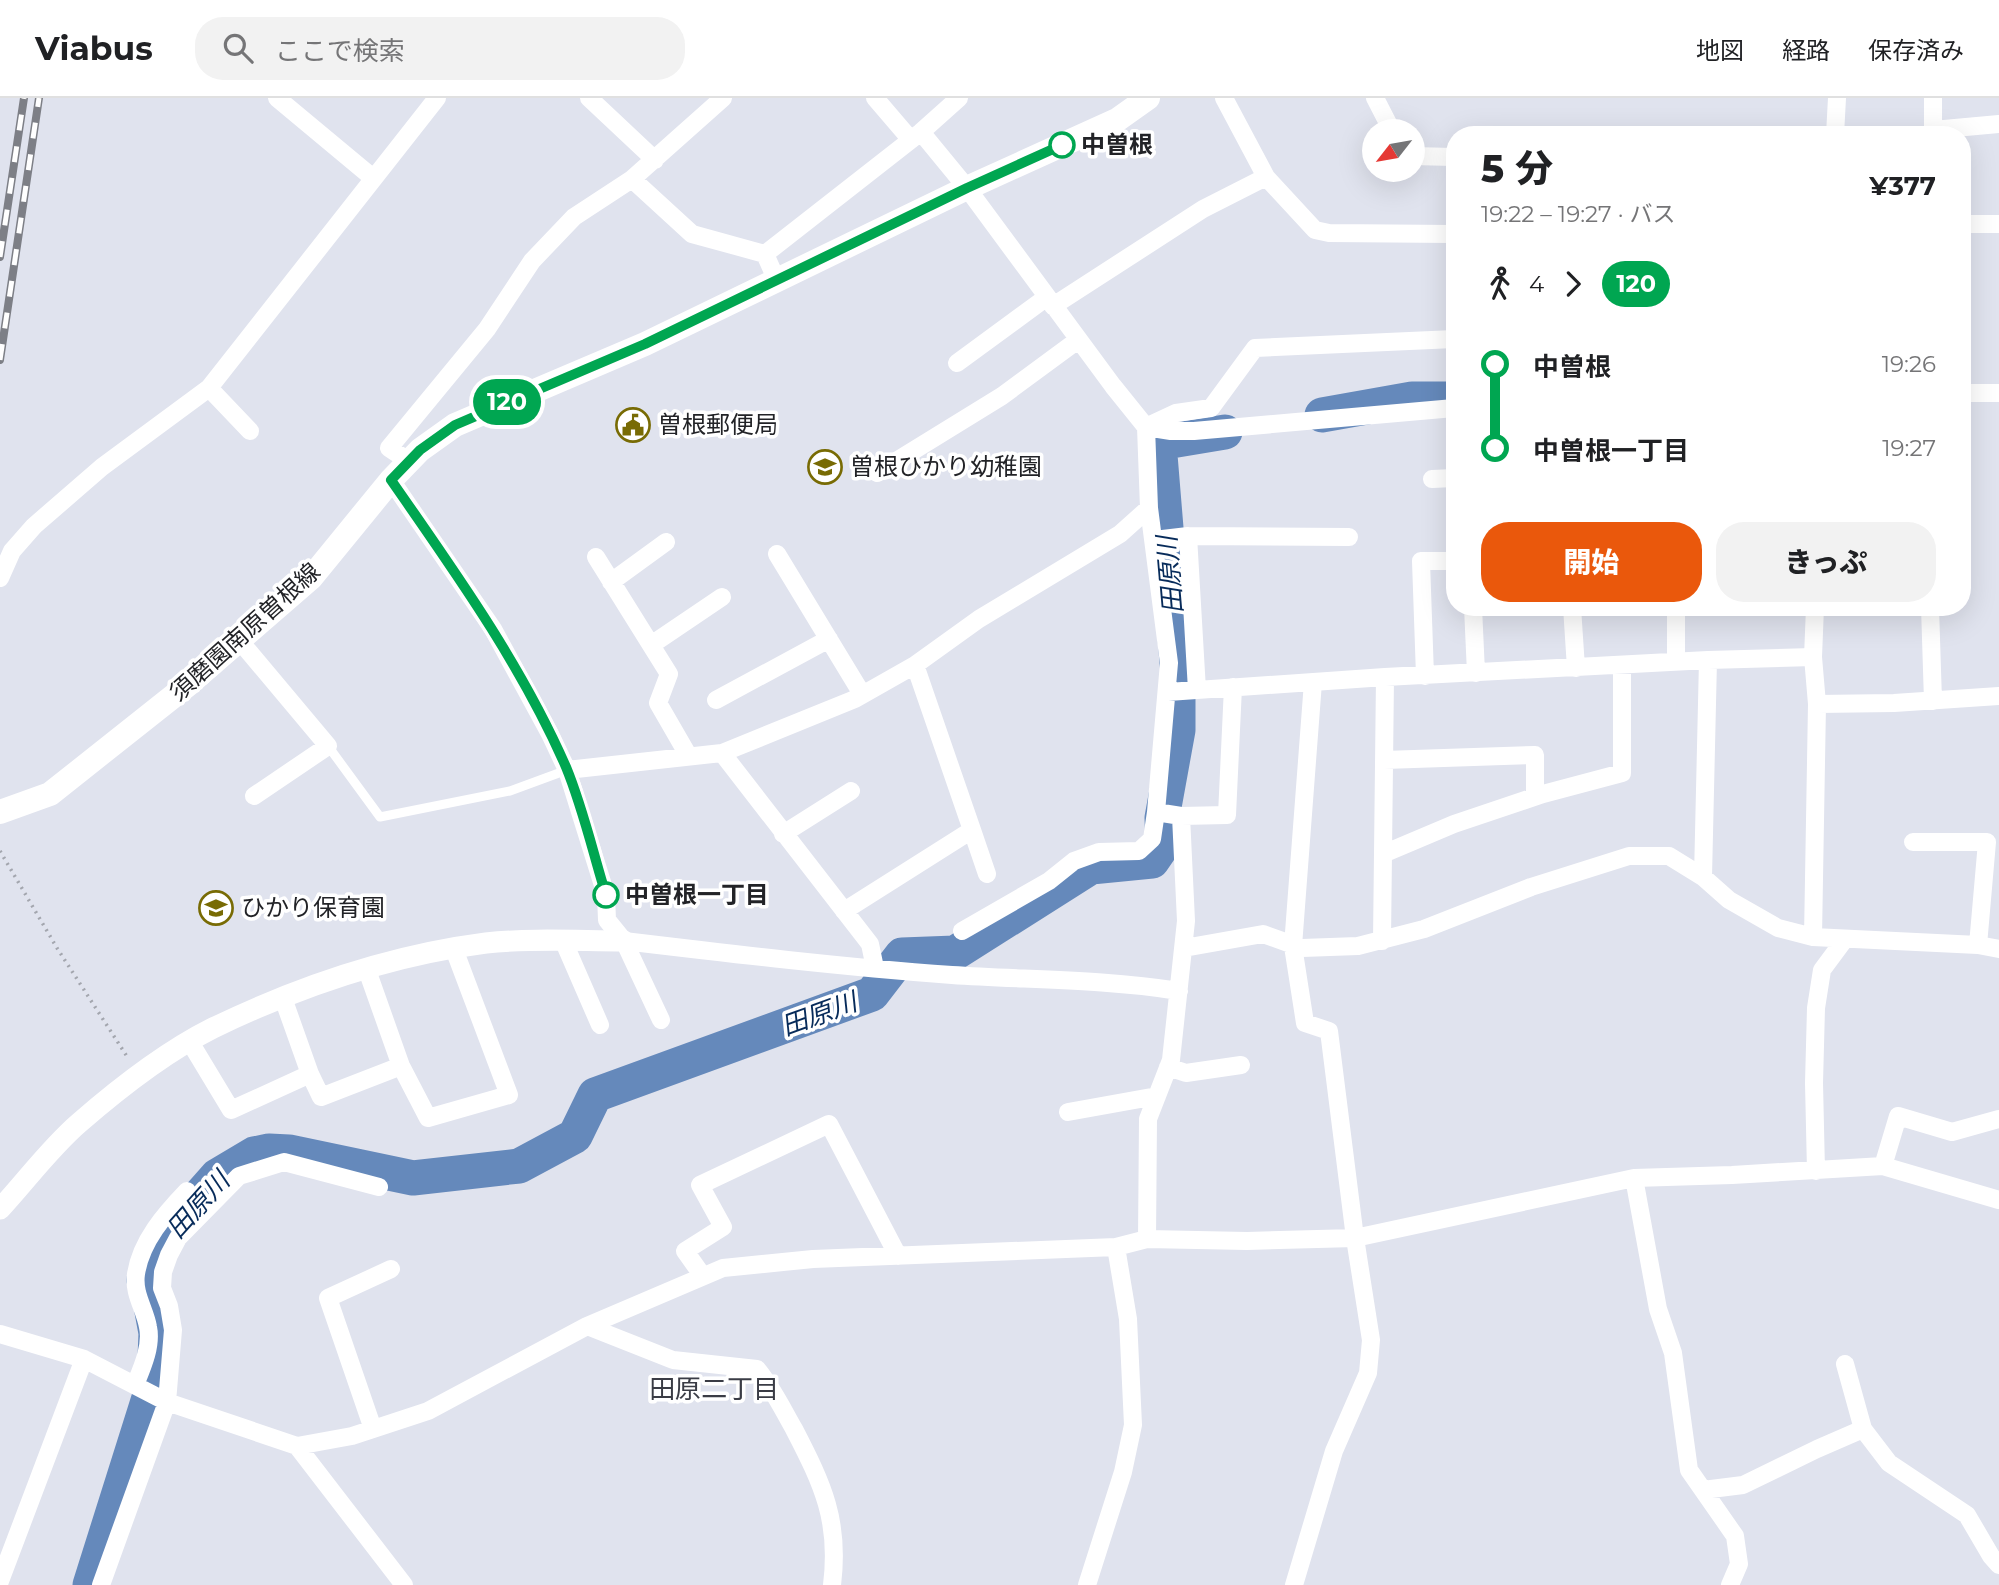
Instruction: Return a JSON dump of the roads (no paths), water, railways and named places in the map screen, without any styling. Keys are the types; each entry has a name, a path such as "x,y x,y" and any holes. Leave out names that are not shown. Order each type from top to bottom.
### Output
{"main road":[{"name":"須磨園南原曽根線","path":"0,812 50,794 239,640 311,578 391,480 420,450 455,425 645,344 967,188 1117,120 1148,98"}],"street":[{"path":"0,578 12,551 34,526 102,467 209,388 437,98"},
{"path":"589,98 655,160"},
{"path":"410,462 390,448 487,329 532,261 574,217 632,179 723,98"},
{"path":"875,98 967,188 1078,340 1146,427 1149,508 1169,663 1152,839 1139,850 1099,852 1074,861 1049,881 962,931"},
{"path":"765,254 916,136 960,98"},
{"path":"1224,98 1266,177 1315,230 1329,233 1446,234"},
{"path":"1375,98 1386,119"},
{"path":"1835,126 1836,98"},
{"path":"1933,98 1933,126"},
{"path":"288,102 373,178"},
{"path":"1971,127 1999,124"},
{"path":"1425,156 1446,157"},
{"path":"957,363 1050,302 1203,209 1266,177"},
{"path":"632,179 692,234 765,254"},
{"path":"1971,224 1999,224"},
{"path":"765,254 777,281"},
{"path":"1146,427 1176,413 1211,408 1255,348 1446,339"},
{"path":"877,473 1002,396 1078,340"},
{"path":"209,388 250,431"},
{"path":"1971,393 1999,393"},
{"path":"1146,427 1194,431 1446,409"},
{"path":"1432,479 1446,478"},
{"path":"391,480 494,629 550,734 567,771 606,895 607,920 624,942 661,1020"},
{"path":"567,771 722,753 862,694 915,664 979,619 1120,534 1149,508"},
{"path":"1154,540 1188,536 1349,537"},
{"path":"1188,536 1197,690"},
{"path":"611,582 666,542"},
{"path":"777,554 862,694"},
{"path":"596,557 668,674 658,703 688,755"},
{"path":"1425,676 1421,561 1446,561"},
{"path":"650,645 722,597"},
{"path":"1473,616 1476,673"},
{"path":"1573,616 1576,668"},
{"path":"1676,616 1676,663"},
{"path":"1813,937 1817,704 1815,616"},
{"path":"1930,616 1933,701"},
{"path":"716,699 829,639"},
{"path":"239,640 328,746 254,796"},
{"path":"1168,692 1385,677 1814,657"},
{"path":"1703,877 1709,660"},
{"path":"915,664 987,874"},
{"path":"1383,855 1454,824 1535,796 1622,773 1622,666"},
{"path":"1382,941 1385,677"},
{"path":"1294,1585 1335,1451 1368,1373 1371,1340 1354,1238 1329,1031 1305,1023 1293,946 1313,682"},
{"path":"1156,812 1181,816 1227,815 1233,687"},
{"path":"1817,704 1999,696"},
{"path":"722,753 870,944 875,968"},
{"path":"1384,761 1535,755 1535,796"},
{"path":"783,834 851,792"},
{"path":"1147,1239 1148,1119 1171,1060 1184,948 1186,921 1181,816"},
{"path":"844,911 972,830"},
{"path":"1913,842 1987,842 1978,945"},
{"path":"1184,948 1263,934 1303,948 1358,946 1424,929 1531,887 1629,856 1669,856 1703,877 1729,900 1778,928 1813,937 1999,948"},
{"path":"1816,1171 1816,1008 1822,970 1845,939"},
{"path":"563,940 600,1025"},
{"path":"0,1209 77,1125 138,1075 190,1042 211,1029 283,998 405,957 488,943 563,940 624,942 953,975 1127,983 1179,991"},
{"path":"367,970 401,1066 428,1118 509,1095 454,949"},
{"path":"283,998 321,1097 401,1066"},
{"path":"190,1042 231,1110 310,1074"},
{"path":"1168,1068 1185,1073 1241,1065"},
{"path":"1068,1112 1157,1096"},
{"path":"1883,1166 1898,1115 1952,1132 1999,1119"},
{"path":"702,1275 685,1251 723,1227 700,1185 829,1124 898,1256"},
{"path":"101,1585 167,1402 173,1330 169,1306 162,1288 163,1272 178,1238 239,1175 284,1162 379,1187"},
{"path":"0,1334 84,1359 167,1402 297,1446 352,1436 428,1411 587,1325 723,1268 813,1259 1116,1247 1147,1239 1247,1241 1354,1238 1634,1178 1883,1166 1999,1200"},
{"path":"1634,1178 1658,1309 1673,1353 1689,1470 1735,1536 1739,1564 1747,1585"},
{"path":"135,1385 146,1357 149,1329 140,1305 136,1274 152,1234 167,1212 187,1191"},
{"path":"1087,1585 1123,1472 1133,1425 1128,1319 1116,1247"},
{"path":"373,1429 328,1298 391,1269"},
{"path":"587,1325 673,1360 757,1369 769,1384 816,1471 829,1508 836,1554 832,1585"},
{"path":"0,1581 84,1359"},
{"path":"1845,1364 1863,1429 1889,1463 1966,1515 1999,1565"},
{"path":"1703,1490 1743,1485 1863,1429"},
{"path":"297,1446 404,1585"},
{"path":"1730,1585 1739,1564"}],"lane":[{"path":"328,746 380,817 510,791 567,771"}],"waterway":[{"name":"田原川","path":"1322,415 1412,399 1446,399"},
{"name":"田原川","path":"90,1585 154,1382 156,1333 144,1280 171,1228 217,1176 254,1154 269,1151 289,1152 413,1178 519,1166 575,1136 595,1095 872,994 902,955 955,953 1091,867 1152,861 1163,845 1162,818 1178,730 1178,674 1159,443 1225,432"}],"railway":[{"path":"0,257 24,98"},
{"path":"0,360 39,98"}],"place":[{"name":"中曽根","path":"1062,145"},
{"name":"曽根郵便局","path":"633,425"},
{"name":"曽根ひかり幼稚園","path":"825,467"},
{"name":"中曽根一丁目","path":"606,895"},
{"name":"ひかり保育園","path":"216,908"}],"district":[{"name":"田原二丁目","path":"714,1389"}]}
